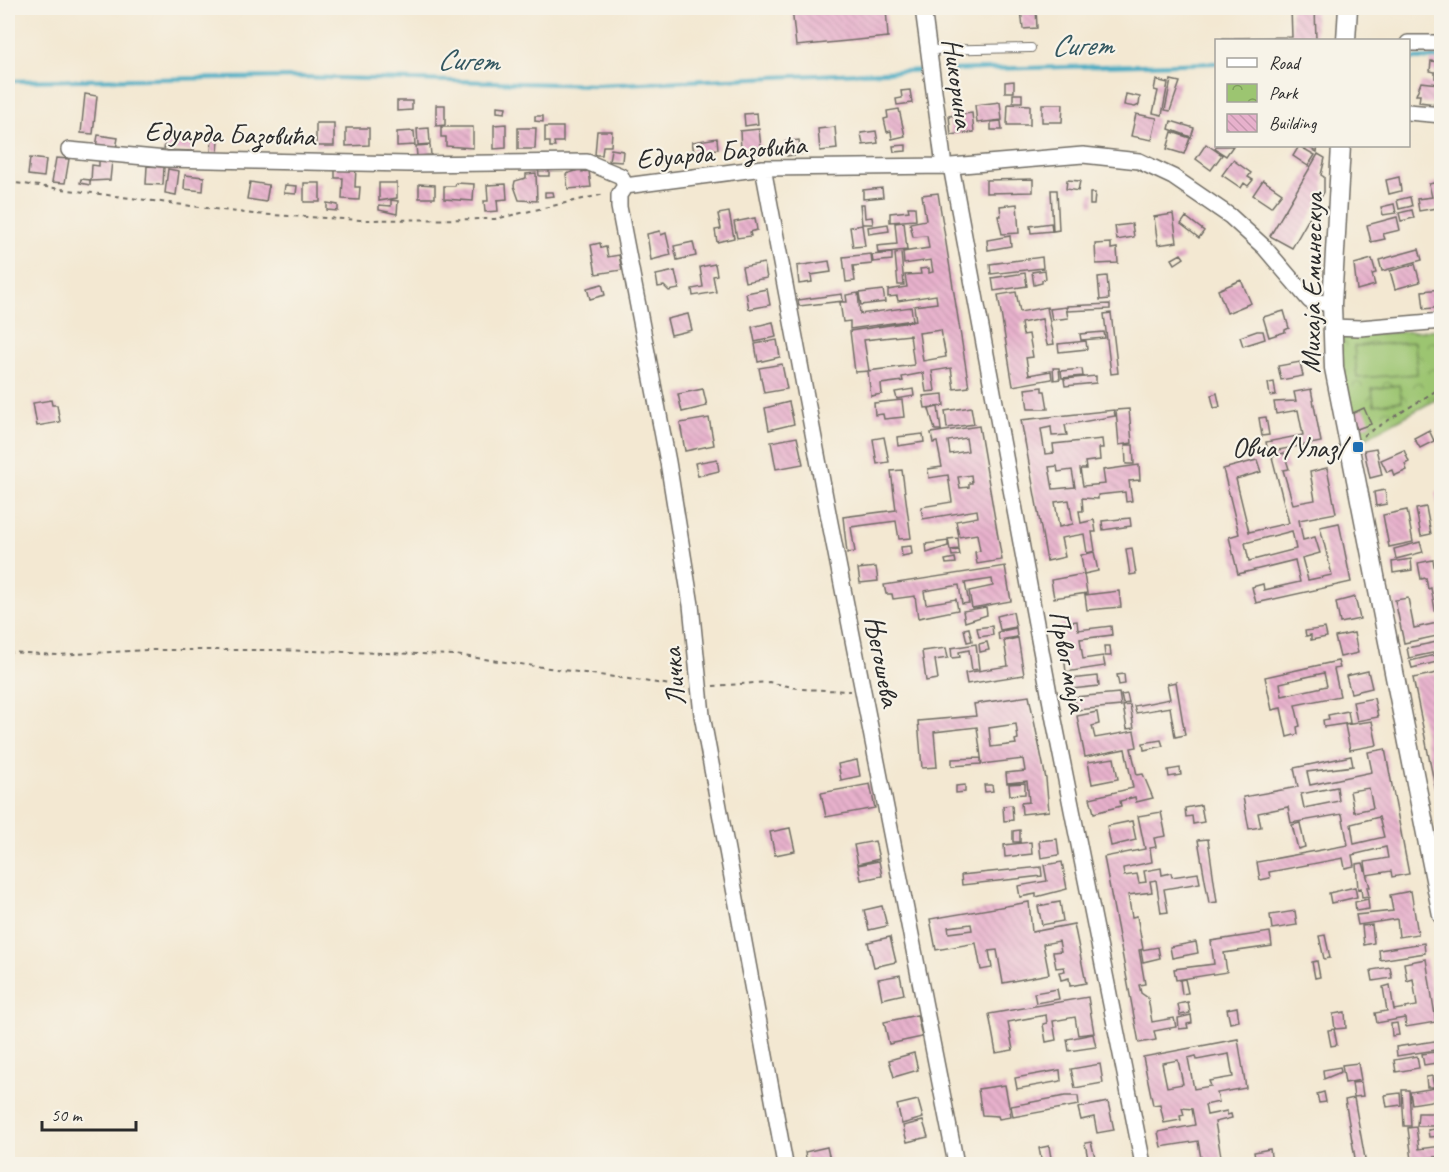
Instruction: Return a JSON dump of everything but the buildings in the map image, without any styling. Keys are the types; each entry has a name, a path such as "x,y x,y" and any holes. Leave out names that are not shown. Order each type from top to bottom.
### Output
{"street":[{"name":"Никорина","path":"923,8 948,166"},
{"path":"1346,39 1348,8"},
{"path":"1410,43 1442,43"},
{"path":"1410,112 1442,115"},
{"name":"Михаја Еминескуа","path":"1341,147 1332,304 1334,368 1442,915"},
{"name":"Едуарда Базовића","path":"69,150 166,159 409,164 587,162 621,176 622,190 763,168 948,166 1083,155 1130,160 1153,166 1230,216 1264,247 1310,301 1332,304"},
{"name":"Првог маја","path":"948,166 1056,731 1143,1164"},
{"name":"Његошева","path":"763,168 862,691 956,1164"},
{"name":"Личка","path":"622,190 691,605 698,687 785,1164"},
{"path":"1332,327 1360,328 1442,321"}],"lane":[{"path":"928,50 1031,48"}],"path":[{"path":"8,182 253,213 360,220 495,219 591,195 622,190"},
{"path":"1348,445 1442,387"},
{"path":"8,652 58,655 148,650 274,650 455,655 674,686 698,687 769,682 802,689 862,691"}],"green space":[{"path":"1441,329 1441,397 1356,443 1344,383 1340,340 1344,336"},
{"path":"1415,342 1417,374 1357,378 1354,346"},
{"path":"1399,385 1402,401 1374,405 1372,389"}],"waterway":[{"name":"Сигет","path":"1410,59 1442,58"},
{"name":"Сигет","path":"948,70 1215,63"},
{"name":"Сигет","path":"8,81 300,77 598,85 927,70"}],"place":[{"name":"Овча /Улаз/","path":"1358,447"}]}
